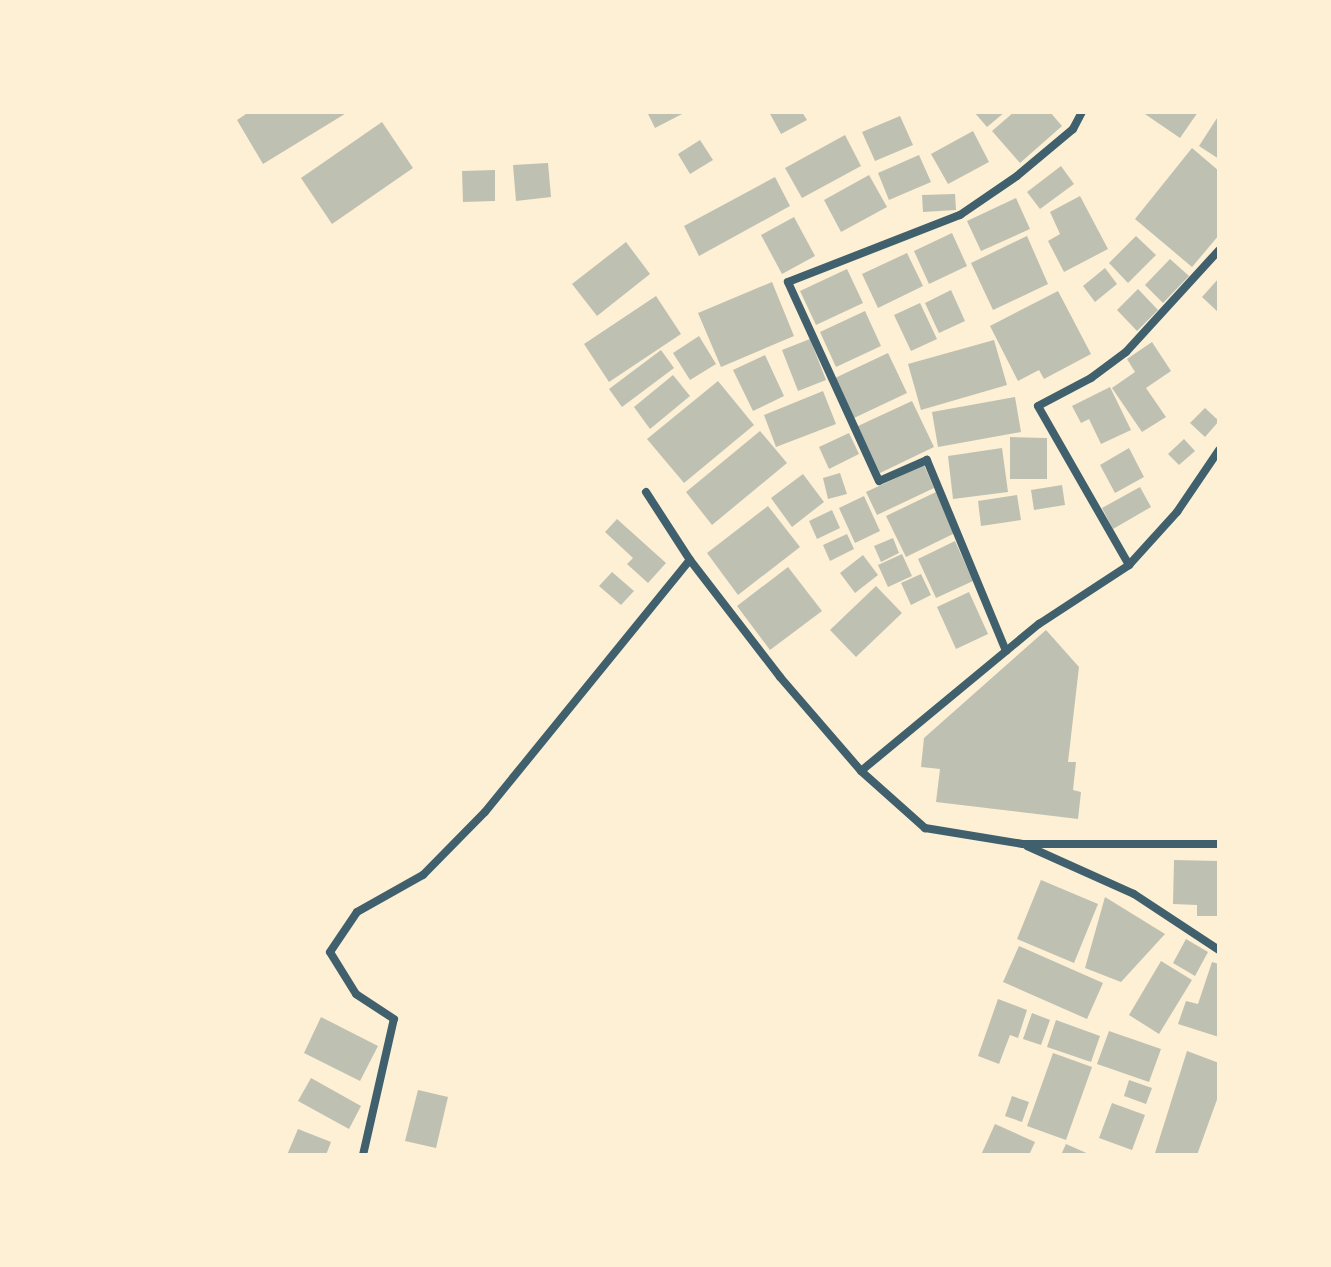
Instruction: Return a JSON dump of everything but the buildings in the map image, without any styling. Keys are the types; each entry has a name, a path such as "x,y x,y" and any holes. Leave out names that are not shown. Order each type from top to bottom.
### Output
{"street":[{"path":"1006,651 927,460 879,481 788,282 960,215 1017,176 1073,129 1082,112"},
{"path":"1129,565 1038,406 1091,378 1126,352 1219,250"},
{"path":"861,771 1006,651 1129,565 1177,512 1219,450"},
{"path":"646,492 690,560 861,771 925,828 1023,844 1219,844"},
{"path":"363,1155 394,1019 356,994 330,952 357,912 423,875 485,812 690,560"},
{"path":"1023,844 1134,894 1219,950"}]}
